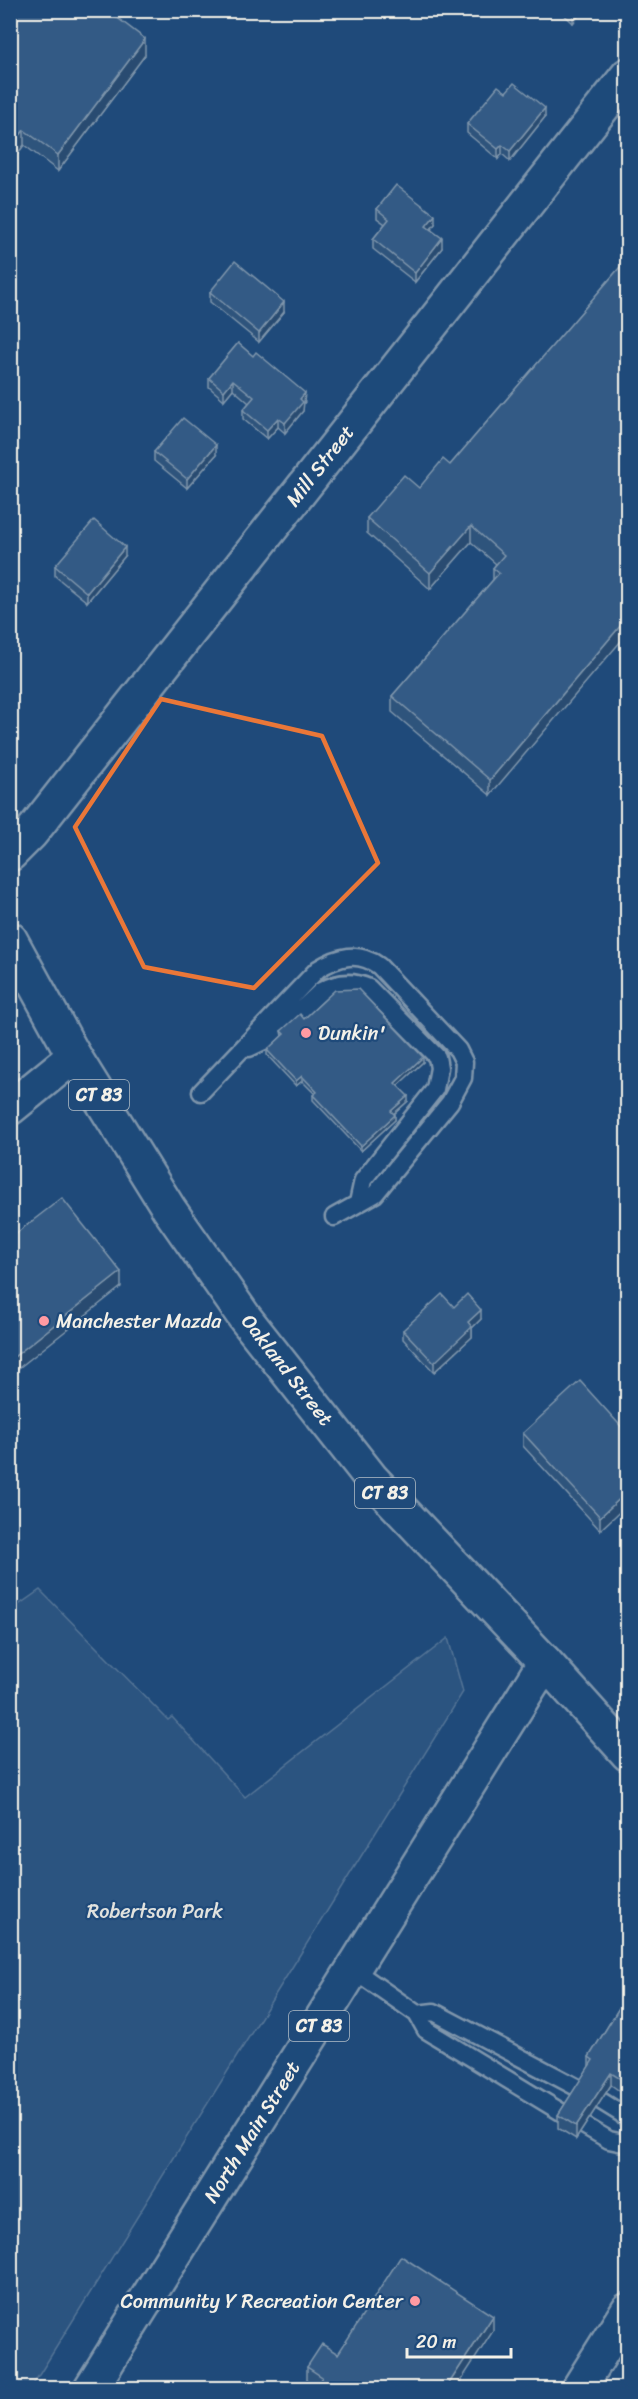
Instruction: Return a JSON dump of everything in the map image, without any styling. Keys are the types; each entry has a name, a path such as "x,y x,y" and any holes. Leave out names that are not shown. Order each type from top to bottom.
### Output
{"main road":[{"name":"Mill Street","path":"10,854 31,833 627,75"},
{"name":"Oakland Street","path":"10,939 74,1056 170,1209 244,1318 371,1478 545,1662 627,1754"},
{"path":"10,1108 74,1056"},
{"name":"North Main Street","path":"92,2388 545,1662"},
{"path":"579,2388 627,2310"}],"lane":[{"path":"201,1092 318,969 332,961 353,956 368,958 379,966 458,1050 464,1062 463,1078 450,1102 375,1194 334,1217"},
{"path":"238,1054 272,1037 321,991 331,985 345,982 358,983 369,988 437,1057 439,1068 435,1089 363,1180 358,1203"},
{"path":"354,1970 417,2014 426,2030 566,2115"},
{"path":"417,2014 434,2012 582,2090"},
{"path":"601,2101 622,2114 627,2121"},
{"path":"585,2126 609,2140 627,2144"}],"highlighted area":[{"path":"161,699 322,736 378,863 254,988 144,967 75,827"}],"green space":[{"name":"Robertson Park","path":"40,1590 168,1720 172,1717 245,1797 448,1638 463,1692 31,2388 11,2388 10,1611"}],"building":[{"path":"10,10 107,10 145,39 58,155 24,130 10,148"},
{"path":"514,83 545,108 510,151 502,145 498,149 467,124 498,86 506,92"},
{"path":"396,185 435,215 426,226 442,238 415,273 373,239 389,219 377,209"},
{"path":"627,259 627,618 490,780 392,696 499,573 493,568 504,555 471,526 430,573 367,518 404,475 419,488 443,459 450,465"},
{"path":"235,261 284,302 259,333 210,292"},
{"path":"238,343 253,356 256,352 305,393 300,399 303,402 285,423 278,418 267,430 243,410 254,397 233,380 224,391 209,378"},
{"path":"183,418 216,445 187,479 154,452"},
{"path":"94,520 125,547 87,593 55,566"},
{"path":"358,989 423,1057 395,1083 408,1096 391,1111 395,1115 361,1146 313,1095 317,1092 302,1076 296,1081 267,1050 284,1034 281,1031 300,1014 304,1019 335,990"},
{"name":"Manchester Mazda","path":"62,1198 121,1272 10,1360 10,1238"},
{"path":"442,1294 454,1307 467,1294 481,1310 468,1322 472,1327 434,1363 403,1330"},
{"path":"580,1381 627,1433 627,1492 600,1517 523,1433"},
{"path":"627,1995 627,2083 611,2073 576,2126 558,2115 593,2060 589,2057"},
{"name":"Community Y Recreation Center","path":"401,2256 493,2316 446,2388 315,2388 322,2377 307,2367 322,2344 338,2354"}],"waterway":[{"path":"625,1678 628,1675"}],"place":[{"name":"Dunkin'","path":"306,1033"},
{"name":"Manchester Mazda","path":"44,1321"},
{"name":"Community Y Recreation Center","path":"415,2301"}]}
